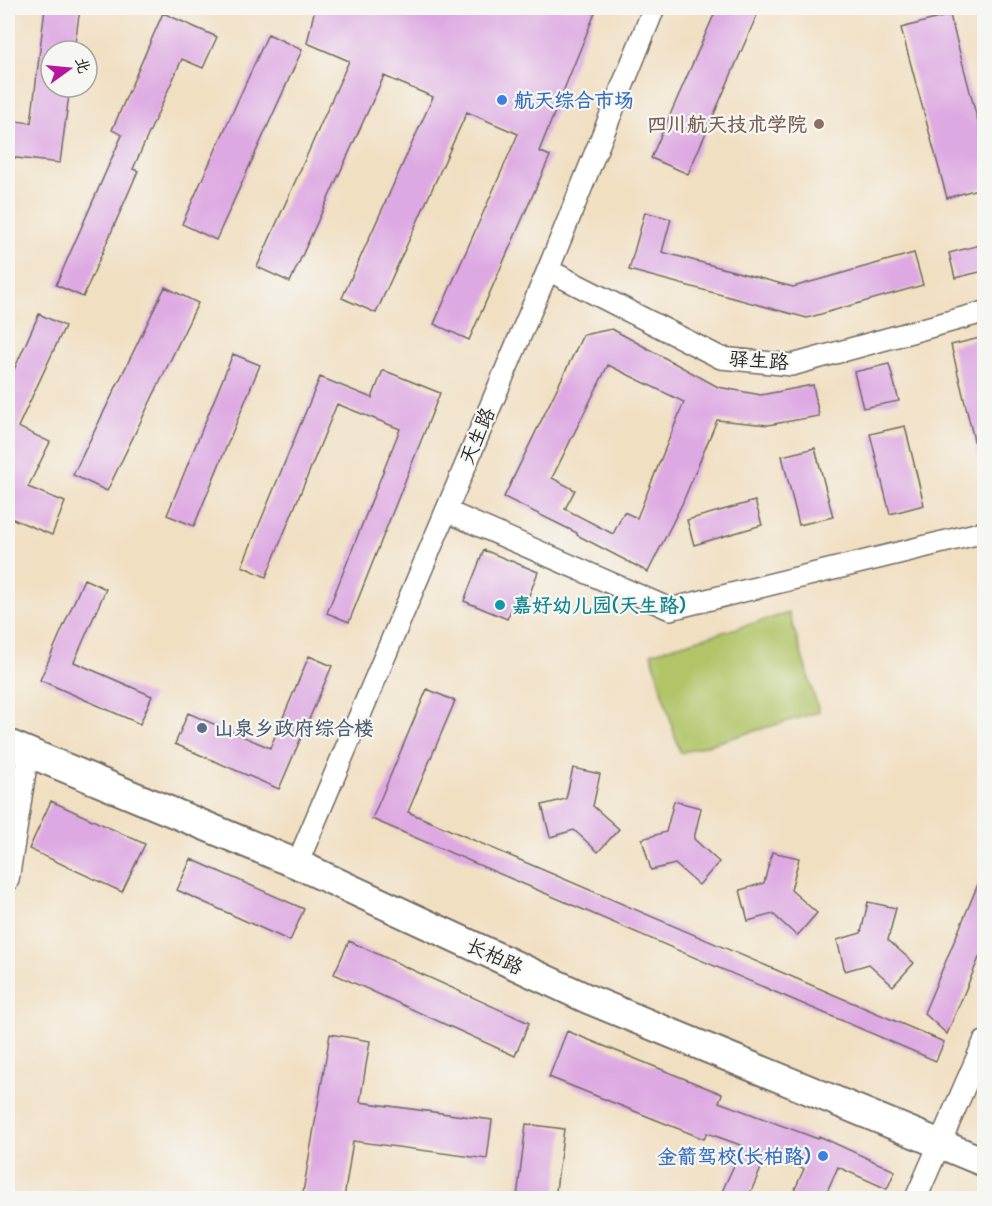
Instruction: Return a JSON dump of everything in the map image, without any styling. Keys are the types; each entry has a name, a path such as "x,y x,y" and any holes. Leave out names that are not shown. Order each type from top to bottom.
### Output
{"street":[{"name":"天生路","path":"297,864 548,270 654,8"},
{"name":"驿生路","path":"548,270 721,358 792,365 984,312"},
{"path":"446,511 670,609 984,532"},
{"path":"8,880 18,748"},
{"name":"长柏路","path":"18,748 297,864 588,999 984,1162"},
{"path":"916,1198 984,1042"}],"green space":[{"path":"789,613 819,712 680,753 651,653"}],"building":[{"path":"45,8 80,8 76,39 41,39"},
{"path":"315,8 597,8 539,151 550,156 469,340 434,324 518,134 467,112 376,313 342,298 433,97 384,76 290,282 257,267 349,61 307,43"},
{"path":"717,8 760,8 688,174 651,158"},
{"path":"163,13 217,37 203,68 182,59 133,169 138,171 83,297 56,285 122,135 112,130"},
{"path":"950,15 984,145 984,187 947,198 901,28"},
{"path":"268,34 302,50 216,240 182,224"},
{"path":"39,57 39,99 68,99 60,163 8,157 8,120 31,123"},
{"path":"645,212 671,219 662,252 793,287 914,253 923,285 807,318 629,270"},
{"path":"984,244 984,271 955,278 949,253"},
{"path":"165,287 198,303 107,491 73,475"},
{"path":"39,314 65,326 18,427 50,442 28,487 65,502 52,535 8,517 8,383"},
{"path":"612,329 718,387 761,395 813,385 819,416 768,425 717,420 682,504 648,572 504,497 583,335","holes":["608,365 684,402 637,518 624,512 613,534 565,509 575,490 552,478"]},
{"path":"984,337 984,457 978,457 951,345"},
{"path":"233,354 260,365 194,526 167,515"},
{"path":"889,364 899,401 863,408 854,372"},
{"path":"383,370 440,393 349,622 327,613 400,429 337,404 266,577 242,566 320,377 372,398"},
{"path":"905,426 924,505 890,514 870,434"},
{"path":"815,448 833,517 799,525 782,456"},
{"path":"755,501 762,525 694,545 687,520"},
{"name":"嘉好幼儿园(天生路)","path":"484,550 538,572 522,614 511,610 507,619 464,601"},
{"path":"84,579 106,589 74,662 152,696 140,724 40,680"},
{"name":"山泉乡政府综合楼","path":"309,656 332,666 279,789 175,744 188,713 270,748"},
{"path":"427,689 455,701 408,812 944,1042 936,1061 372,819"},
{"path":"573,768 600,774 593,806 619,829 598,852 574,830 550,837 542,805 566,799"},
{"path":"51,801 145,844 122,892 29,849"},
{"path":"674,801 701,808 694,839 719,862 699,885 675,864 651,870 642,839 666,832"},
{"path":"772,852 799,858 791,890 817,913 797,936 773,914 748,921 740,890 764,883"},
{"path":"191,859 304,909 290,941 177,890"},
{"path":"984,870 984,946 947,1034 924,1013"},
{"path":"868,902 896,908 888,940 914,963 893,986 869,964 845,971 837,940 861,933"},
{"path":"349,941 529,1023 515,1056 334,974"},
{"path":"567,1031 722,1094 719,1102 818,1139 819,1136 895,1171 887,1189 838,1167 824,1198 791,1198 804,1169 767,1155 748,1198 719,1198 743,1146 707,1133 704,1139 549,1077"},
{"path":"330,1034 370,1041 360,1102 492,1120 487,1159 353,1141 344,1198 302,1198"},
{"path":"526,1124 564,1129 555,1198 517,1198"}],"place":[{"name":"航天综合市场","path":"502,100"},
{"name":"四川航天技术学院","path":"819,124"},
{"name":"嘉好幼儿园(天生路)","path":"500,605"},
{"name":"山泉乡政府综合楼","path":"202,728"},
{"name":"金箭驾校(长柏路)","path":"823,1156"}]}
